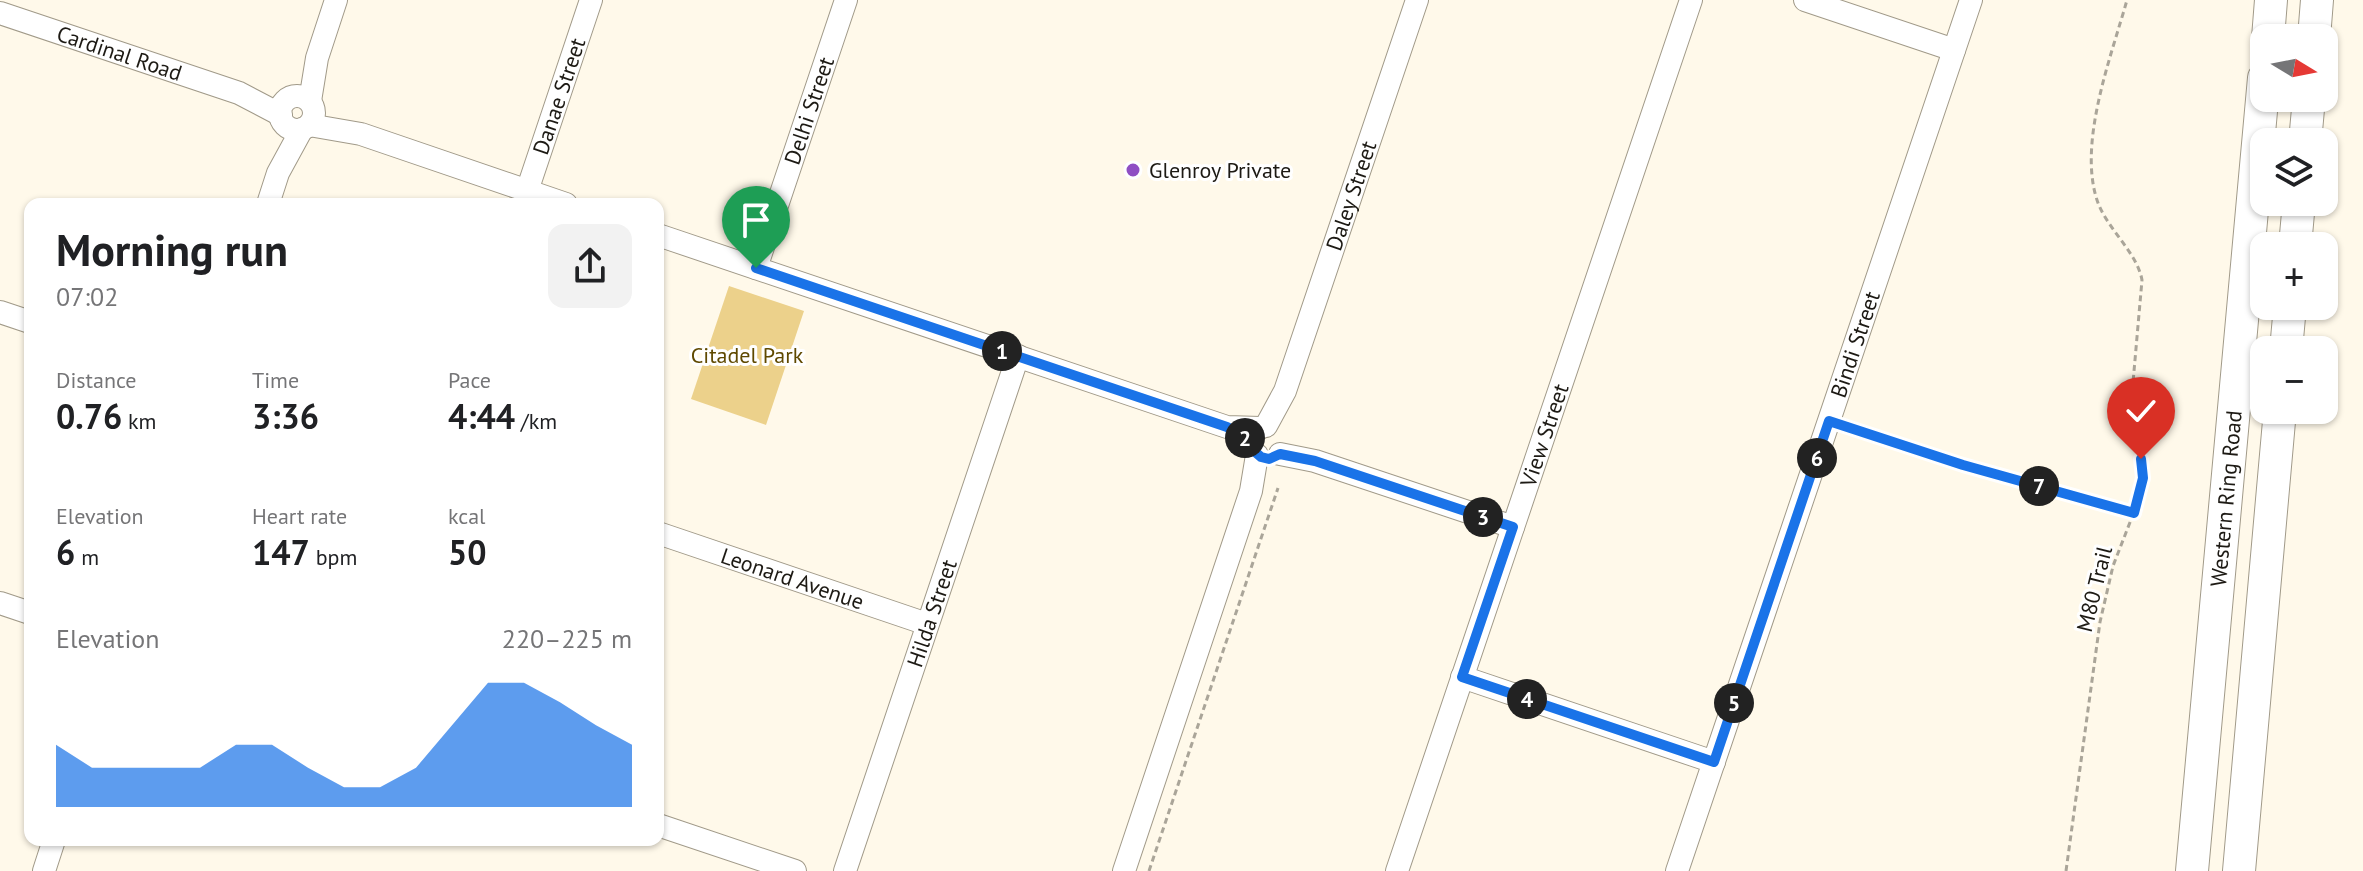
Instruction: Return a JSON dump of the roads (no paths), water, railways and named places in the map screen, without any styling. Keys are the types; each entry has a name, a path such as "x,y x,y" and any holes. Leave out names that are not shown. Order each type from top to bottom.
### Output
{"highway":[{"path":"2269,24 2271,0"},
{"path":"2315,24 2317,0"},
{"name":"Western Ring Road","path":"2192,871 2261,112"},
{"name":"Western Ring Road","path":"2239,871 2279,424"}],"street":[{"path":"270,198 336,0"},
{"name":"Danae Street","path":"527,191 591,0"},
{"name":"Delhi Street","path":"756,268 846,0"},
{"name":"Daley Street","path":"1124,871 1417,0"},
{"name":"View Street","path":"1397,871 1691,0"},
{"path":"1805,0 1954,50"},
{"name":"Bindi Street","path":"1677,871 1971,0"},
{"name":"Cardinal Road","path":"0,13 548,198"},
{"path":"664,237 1513,527"},
{"path":"0,312 24,320"},
{"name":"Hilda Street","path":"845,871 1018,356"},
{"name":"Leonard Avenue","path":"664,535 927,624"},
{"path":"0,603 24,611"},
{"path":"1462,677 1714,762"},
{"path":"664,827 795,871"},
{"path":"44,871 52,846"}],"place":[{"name":"Glenroy Private","path":"1133,170"}],"park label":[{"name":"Citadel Park","path":"747,355"}]}
